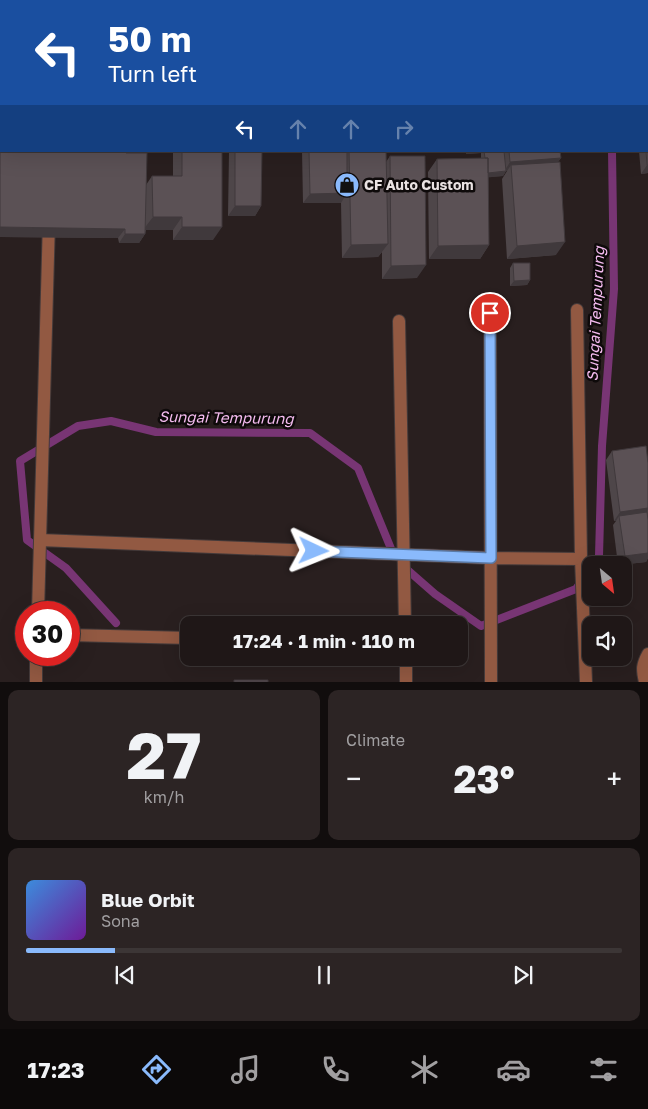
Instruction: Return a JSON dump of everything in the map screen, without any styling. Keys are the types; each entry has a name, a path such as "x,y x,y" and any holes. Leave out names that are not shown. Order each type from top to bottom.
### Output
{"street":[{"path":"38,601 49,210"},
{"path":"577,310 581,559 586,682"},
{"path":"490,313 491,682"},
{"path":"400,321 405,616"},
{"path":"40,540 491,558 581,559"},
{"path":"80,635 180,638"},
{"path":"645,682 642,672 643,664 648,654"},
{"path":"36,666 36,682"},
{"path":"406,666 406,682"}],"building":[{"path":"0,152 147,153 145,234 125,234 125,229 0,227"},
{"path":"182,152 222,152 222,227 182,227 182,217 153,217 152,176 182,176"},
{"path":"235,152 262,152 261,206 235,206"},
{"path":"309,152 347,152 347,193 310,194"},
{"path":"349,152 386,152 388,244 351,245"},
{"path":"484,152 504,152 506,171 488,173 488,158 485,158"},
{"path":"509,152 560,152 561,158 510,162"},
{"path":"646,152 648,152 648,165"},
{"path":"390,156 425,156 426,265 391,266"},
{"path":"488,158 489,245 438,246 437,159"},
{"path":"560,162 565,242 517,246 511,165"},
{"path":"513,263 530,263 530,280 514,281"},
{"path":"646,446 648,508 620,512 612,451"},
{"path":"647,512 648,553 625,556 619,516"},
{"path":"234,680 268,680 268,682 234,682"}],"waterway":[{"name":"Sungai Tempurung","path":"599,556 602,446 614,289 612,152"},
{"name":"Sungai Tempurung","path":"116,623 66,568 27,540 20,461 78,426 111,421 156,432 310,433 358,468 394,556"},
{"name":"Sungai Tempurung","path":"403,566 435,594 481,626 576,589 582,580"}],"place":[{"name":"CF Auto Custom","path":"347,185"}],"route":[{"path":"314,551 491,558 490,313"}]}
